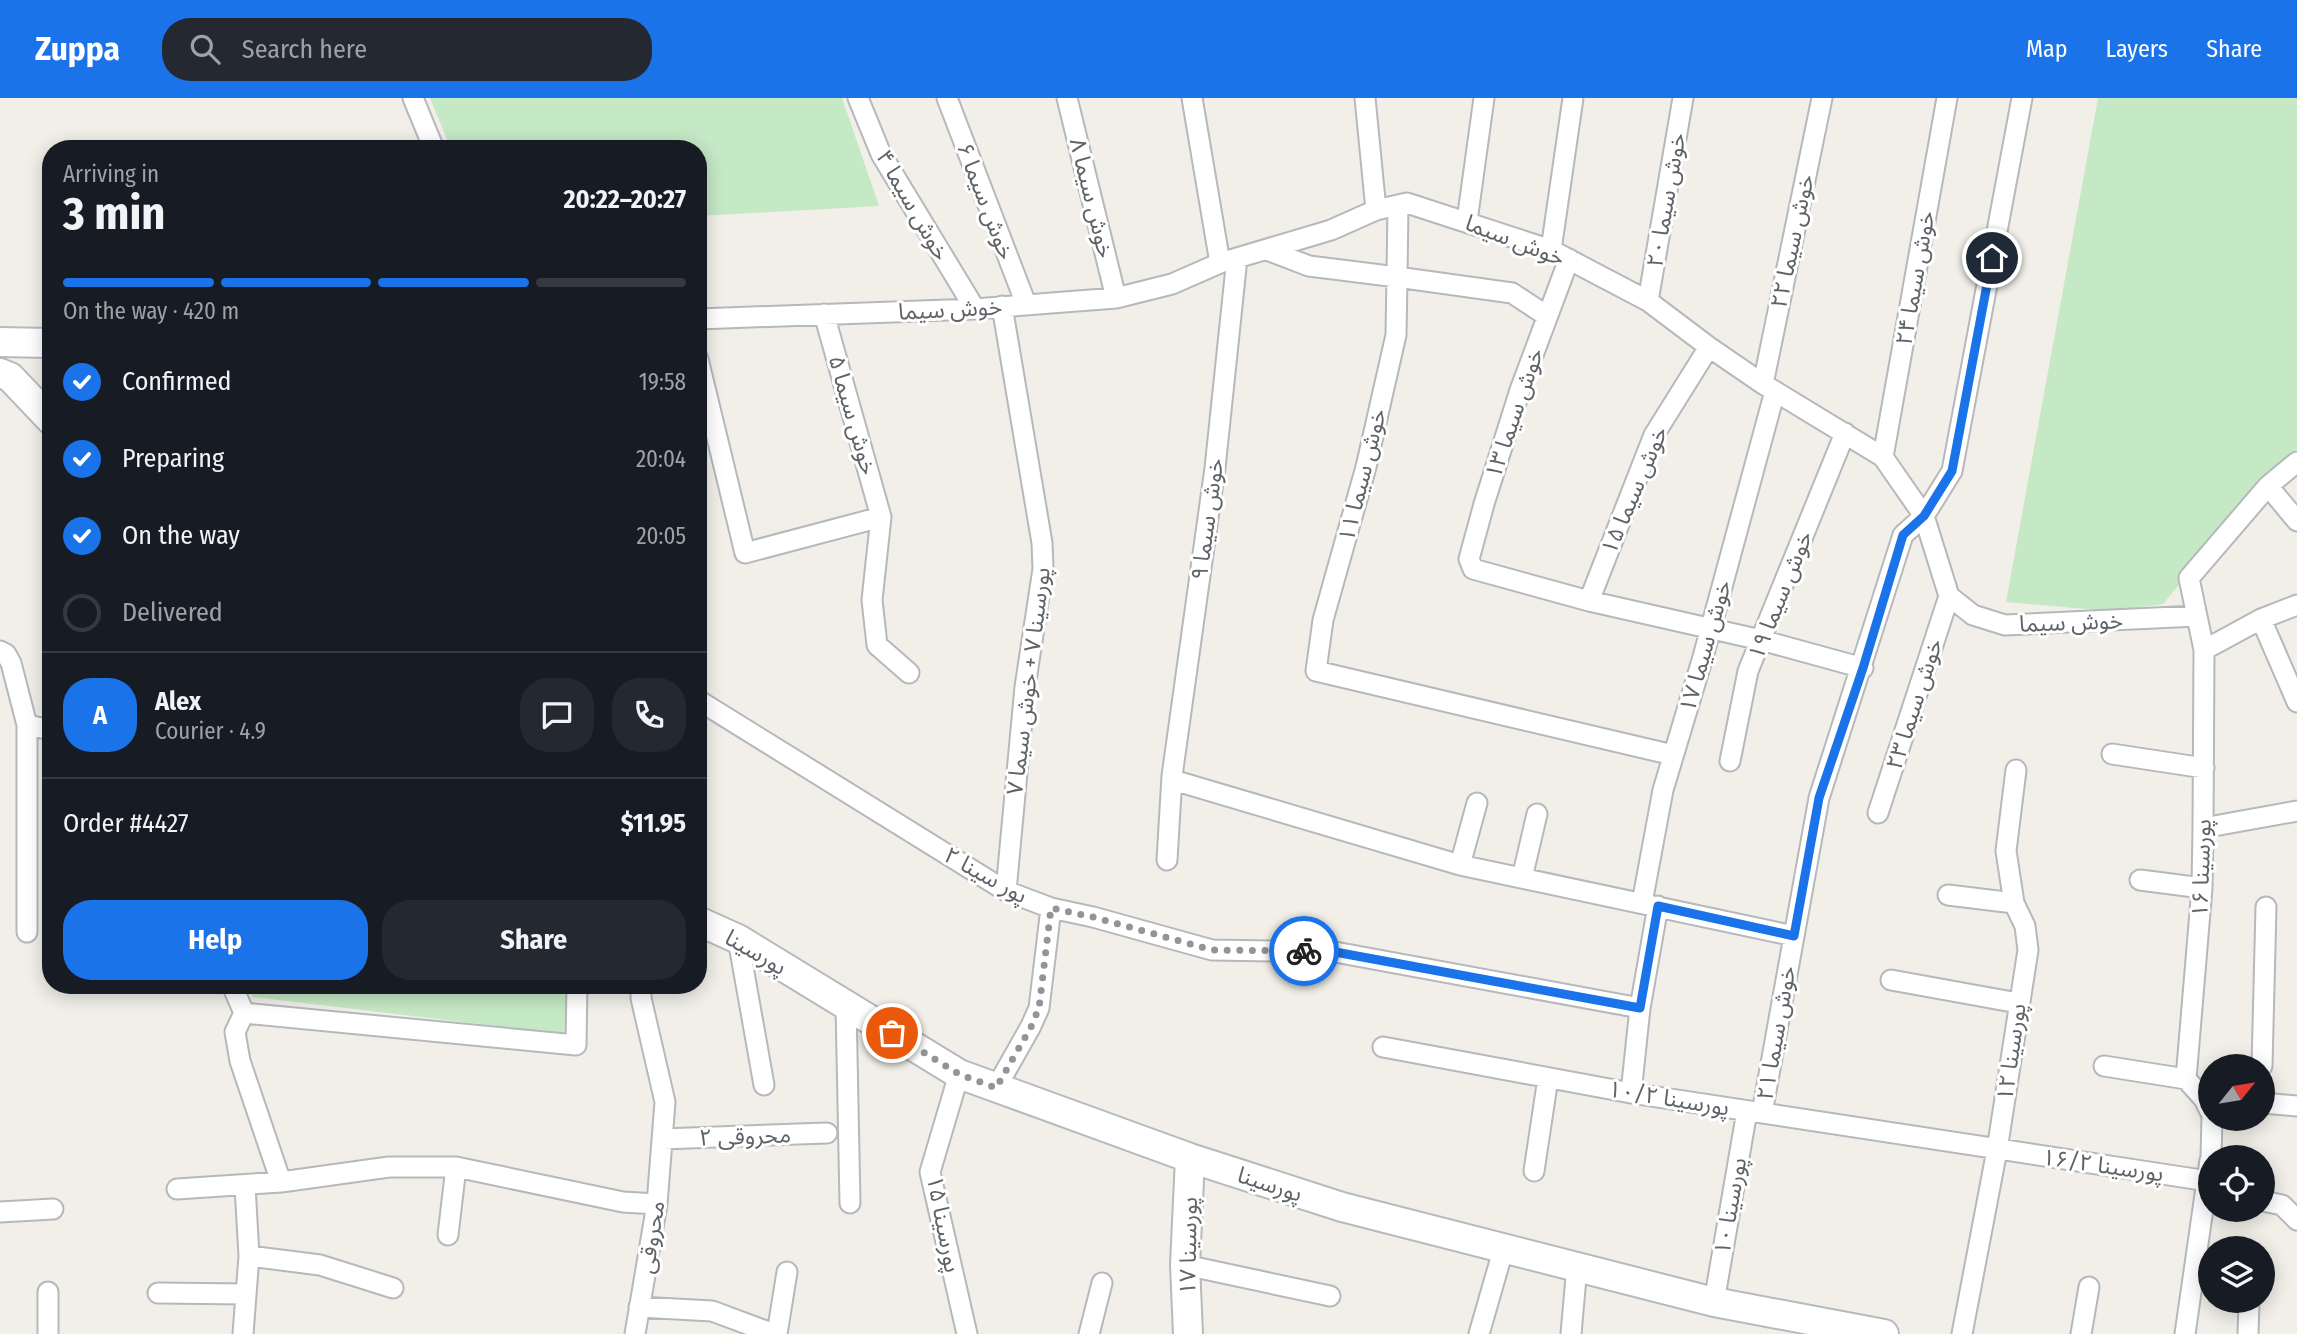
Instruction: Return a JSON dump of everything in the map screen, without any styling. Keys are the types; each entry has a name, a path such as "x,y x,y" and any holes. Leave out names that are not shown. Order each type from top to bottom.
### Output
{"street":[{"path":"413,98 430,140"},
{"name":"خوش سیما ۴","path":"858,98 881,153 975,309"},
{"name":"خوش سیما ۶","path":"947,98 1026,304"},
{"name":"خوش سیما ۸","path":"1067,98 1116,298"},
{"name":"خوش سیما ۹","path":"1167,860 1186,665 1215,468 1229,260 1192,98"},
{"path":"1366,98 1376,210"},
{"path":"1467,221 1485,98"},
{"path":"1551,250 1573,98"},
{"name":"خوش سیما ۲۰","path":"1648,302 1683,98"},
{"name":"خوش سیما ۲۲","path":"1769,387 1822,98"},
{"name":"خوش سیما ۲۴","path":"1883,457 1947,98"},
{"name":"خوش سیما ۲۱","path":"1754,1112 1794,936 1819,798 1863,668 1903,535 1924,516 1952,471 2022,98"},
{"name":"خوش سیما","path":"707,319 975,309 1116,298 1172,284 1229,260 1331,230 1376,210 1407,203 1551,250 1648,302 1769,387 1883,457 1924,516 1949,596 1973,615 2006,625 2197,616"},
{"name":"خوش سیما ۱۱","path":"1398,205 1396,335 1366,467 1323,620 1316,671 1673,755"},
{"path":"1267,250 1309,266 1512,293 1548,316"},
{"name":"خوش سیما ۱۳","path":"1569,260 1520,390 1483,504 1469,559 1473,569 1589,601"},
{"name":"پورسینا ۷ + خوش سیما ۷","path":"1002,306 1042,543 1044,569 1025,687 1006,891"},
{"name":"خوش سیما ۵","path":"824,314 881,516"},
{"path":"42,343 8,343 5,375 42,411"},
{"name":"خوش سیما ۱۵","path":"1589,601 1654,435 1709,347"},
{"name":"خوش سیما ۱۷","path":"1631,1093 1663,790 1710,629 1769,387"},
{"path":"707,396 745,554 881,516 872,600 877,645 909,673"},
{"name":"خوش سیما ۱۹","path":"1730,761 1748,671 1845,433"},
{"path":"2297,461 2268,486 2297,521"},
{"name":"پورسینا ۱۶","path":"2186,1079 2202,888 2204,768 2204,650 2189,578 2268,486"},
{"name":"خوش سیما ۲۳","path":"1878,813 1949,596"},
{"path":"1589,601 1761,640 1863,668"},
{"path":"2204,650 2261,619 2297,605"},
{"path":"2261,619 2297,702"},
{"path":"0,651 6,654 11,663 27,725 27,932"},
{"name":"پور سینا ۲","path":"707,706 1006,891 1051,908 1212,950 1335,952 1640,1008"},
{"path":"27,725 42,728"},
{"path":"2112,754 2204,768"},
{"name":"پورسینا ۱۲","path":"1962,1334 1997,1150 2028,950 2025,926 2014,903 2006,851 2017,771"},
{"path":"1173,780 1461,865 1794,936"},
{"path":"1461,865 1477,803"},
{"path":"2203,828 2297,811"},
{"path":"1522,878 1537,814"},
{"path":"2140,880 2202,888"},
{"path":"1948,895 2014,903"},
{"path":"2262,1054 2266,907"},
{"path":"996,1088 1039,1008 1051,908"},
{"name":"پورسینا","path":"707,925 738,939 959,1074 1190,1158 1342,1207 1714,1302 1884,1334"},
{"path":"738,939 764,1085"},
{"path":"1891,980 2018,1003"},
{"path":"236,994 244,1013 235,1032 240,1061 281,1182"},
{"path":"244,1013 576,1045 577,994"},
{"name":"محروقی","path":"635,1334 657,1204 665,1102 641,994"},
{"path":"846,1005 850,1203"},
{"name":"پورسینا ۱۰/۲","path":"1382,1047 1631,1093 1997,1150"},
{"path":"2104,1066 2186,1079 2198,1092"},
{"name":"پورسینا ۱۵","path":"959,1074 930,1172 967,1334"},
{"path":"1534,1171 1548,1078"},
{"path":"2275,1104 2297,1106"},
{"name":"پورسینا ۱۰","path":"1714,1302 1754,1112"},
{"name":"محروقی ۲","path":"662,1139 827,1133"},
{"name":"پورسینا ۱۶/۲","path":"1997,1150 2198,1188"},
{"name":"پورسینا ۱۷","path":"1188,1334 1185,1265 1190,1158"},
{"path":"177,1189 281,1182 389,1167 456,1167 624,1202 657,1204"},
{"path":"448,1235 456,1167"},
{"path":"243,1334 249,1256 245,1185"},
{"path":"2275,1203 2282,1205 2297,1220"},
{"path":"0,1212 53,1209"},
{"path":"2185,1334 2203,1222"},
{"path":"1479,1334 1504,1247"},
{"path":"249,1256 320,1265 393,1288"},
{"path":"1185,1265 1330,1296"},
{"path":"1571,1334 1577,1266"},
{"path":"639,1307 712,1311 775,1334 787,1272"},
{"path":"1089,1334 1102,1283"},
{"path":"2081,1334 2089,1287"},
{"path":"48,1293 48,1334"},
{"path":"158,1293 246,1294"},
{"path":"2248,1334 2249,1313"}],"green space":[{"path":"430,98 842,98 879,206 707,216 707,140 447,140"},
{"path":"2098,98 2297,98 2297,449 2278,466 2163,604 2109,611 2006,602"},
{"path":"252,994 568,994 564,1034 253,997"}],"way so far":[{"path":"892,1033 959,1074 996,1088 1039,1008 1051,908 1212,950 1304,951"}],"route":[{"path":"1304,951 1335,952 1640,1008 1658,906 1794,936 1819,798 1863,668 1903,535 1924,516 1952,471 1992,258"}]}
